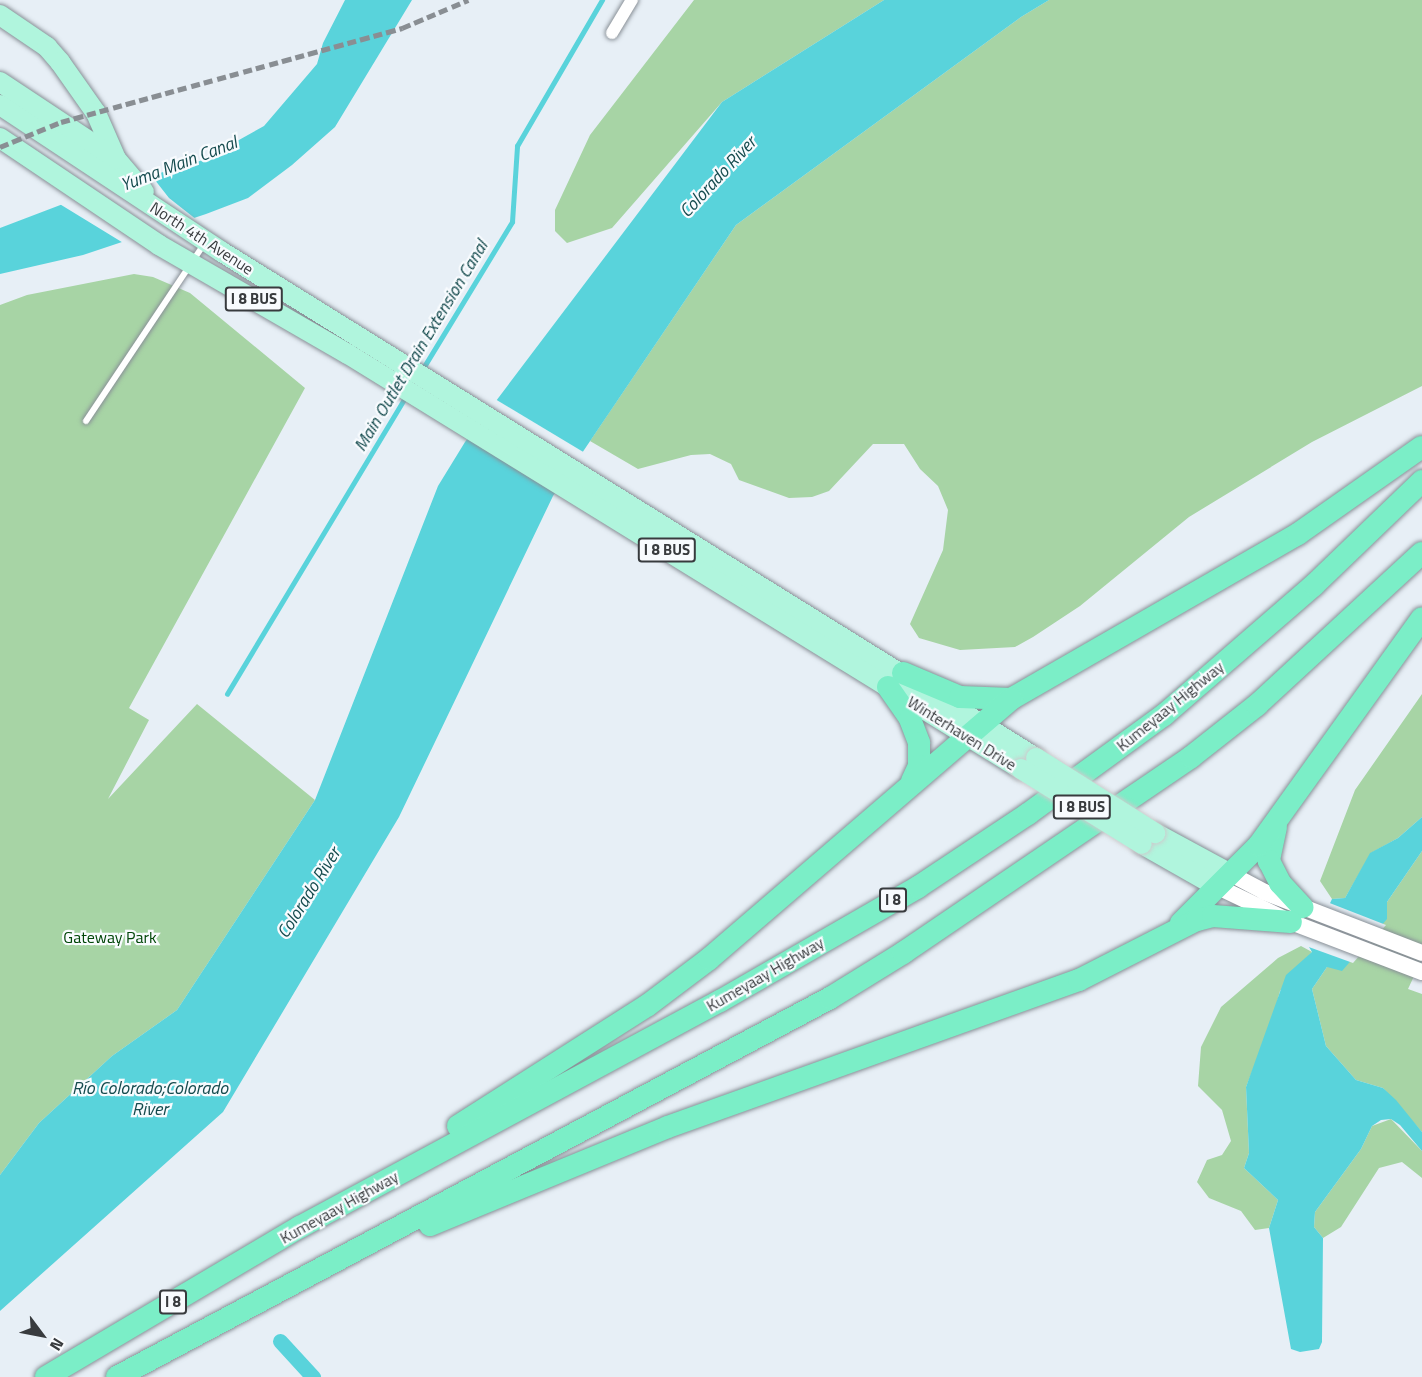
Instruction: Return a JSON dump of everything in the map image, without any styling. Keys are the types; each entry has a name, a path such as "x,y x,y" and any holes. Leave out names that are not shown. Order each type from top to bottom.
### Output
{"highway":[{"path":"300,1227 648,1005 801,883 911,781 976,732 1011,699 1290,538 1422,447"},
{"name":"Kumeyaay Highway","path":"46,1377 300,1227 720,1000 918,886 1018,821 1164,715 1314,585 1422,481"},
{"name":"I 8","path":"117,1377 830,998 953,921 1191,757 1257,705 1422,553"},
{"path":"1174,931 1259,845 1422,618"},
{"path":"895,680 960,697 1011,699"},
{"path":"895,680 919,743 918,766 911,781"},
{"path":"318,1271 668,1127 1079,980 1174,931 1213,916 1296,914 1269,861 1270,842 1281,815"}],"main road":[{"path":"0,15 47,47 60,62 96,113 127,184"},
{"path":"0,82 116,159"},
{"name":"North 4th Avenue","path":"0,105 127,184 206,241 531,441"},
{"name":"North 4th Avenue","path":"0,138 159,245 348,354 520,459"},
{"name":"Winterhaven Drive","path":"531,441 820,634"},
{"name":"Winterhaven Drive","path":"520,459 820,634 1028,764 1222,880 1422,972"},
{"name":"Winterhaven Drive","path":"1296,914 1422,953"}],"street":[{"path":"612,33 632,0"}],"lane":[{"path":"86,421 206,241"}],"green space":[{"path":"694,0 884,0 722,102 612,228 567,243 555,231 555,210 590,135"},
{"path":"1049,0 1422,0 1422,386 1312,442 1189,517 1080,606 1033,637 1015,647 960,650 919,638 910,624 943,550 948,510 938,486 920,469 904,444 873,444 829,491 812,497 789,498 739,480 731,464 710,454 691,455 638,469 590,441 736,225 1021,17"},
{"name":"Gateway Park","path":"134,274 153,277 190,293 305,388 129,708 149,720 108,799 197,704 315,800 177,1010 112,1056 39,1123 0,1175 0,305 27,295"},
{"path":"1422,694 1422,817 1398,838 1371,853 1345,898 1332,899 1320,881 1355,790"},
{"path":"1422,851 1422,959 1408,989 1422,994 1422,1132 1383,1088 1356,1080 1326,1046 1312,989 1327,967 1387,902"},
{"path":"1301,946 1312,952 1280,991 1272,1021 1246,1087 1249,1153 1244,1168 1278,1200 1269,1228 1255,1230 1241,1211 1209,1198 1197,1182 1207,1160 1222,1155 1231,1141 1222,1110 1198,1086 1201,1047 1221,1007 1278,958"},
{"path":"1391,1119 1422,1151 1422,1178 1402,1162 1379,1168 1341,1227 1323,1238 1314,1227 1315,1212 1361,1149 1372,1126"}],"water":[{"path":"345,0 412,0 335,127 292,165 248,198 206,214 83,255 0,274 0,228 84,196 203,160 264,126 317,64 323,43"},
{"name":"Río Colorado;Colorado River","path":"884,0 1049,0 1021,17 736,225 553,496 399,817 223,1112 0,1311 0,1175 39,1123 112,1056 177,1010 315,800 438,486 465,442 722,102"},
{"path":"1422,817 1422,851 1387,902 1387,919 1342,971 1327,967 1312,989 1326,1046 1356,1080 1383,1088 1396,1100 1422,1132 1422,1151 1400,1125 1391,1119 1381,1120 1372,1126 1361,1149 1315,1212 1314,1227 1323,1238 1322,1342 1319,1349 1300,1352 1291,1349 1269,1228 1278,1200 1244,1168 1249,1153 1246,1087 1286,975 1312,952 1309,947 1332,899 1345,898 1370,853 1398,838"}],"pier":[{"path":"151,175 169,198 197,220 125,244 58,203"},
{"path":"495,399 585,453 561,493 471,438"},
{"path":"1327,902 1386,925 1353,963 1306,946"}],"waterway":[{"name":"Main Outlet Drain Extension Canal","path":"422,370 512,222 517,146 602,0"},
{"name":"Main Outlet Drain Extension Canal","path":"227,694 407,395"},
{"name":"Yuma Main Canal","path":"280,1341 313,1377"}],"railway":[{"path":"0,147 61,122 402,28 468,0"}],"water label":[{"name":"Colorado River","path":"718,177"},
{"name":"Colorado River","path":"309,893"}]}
